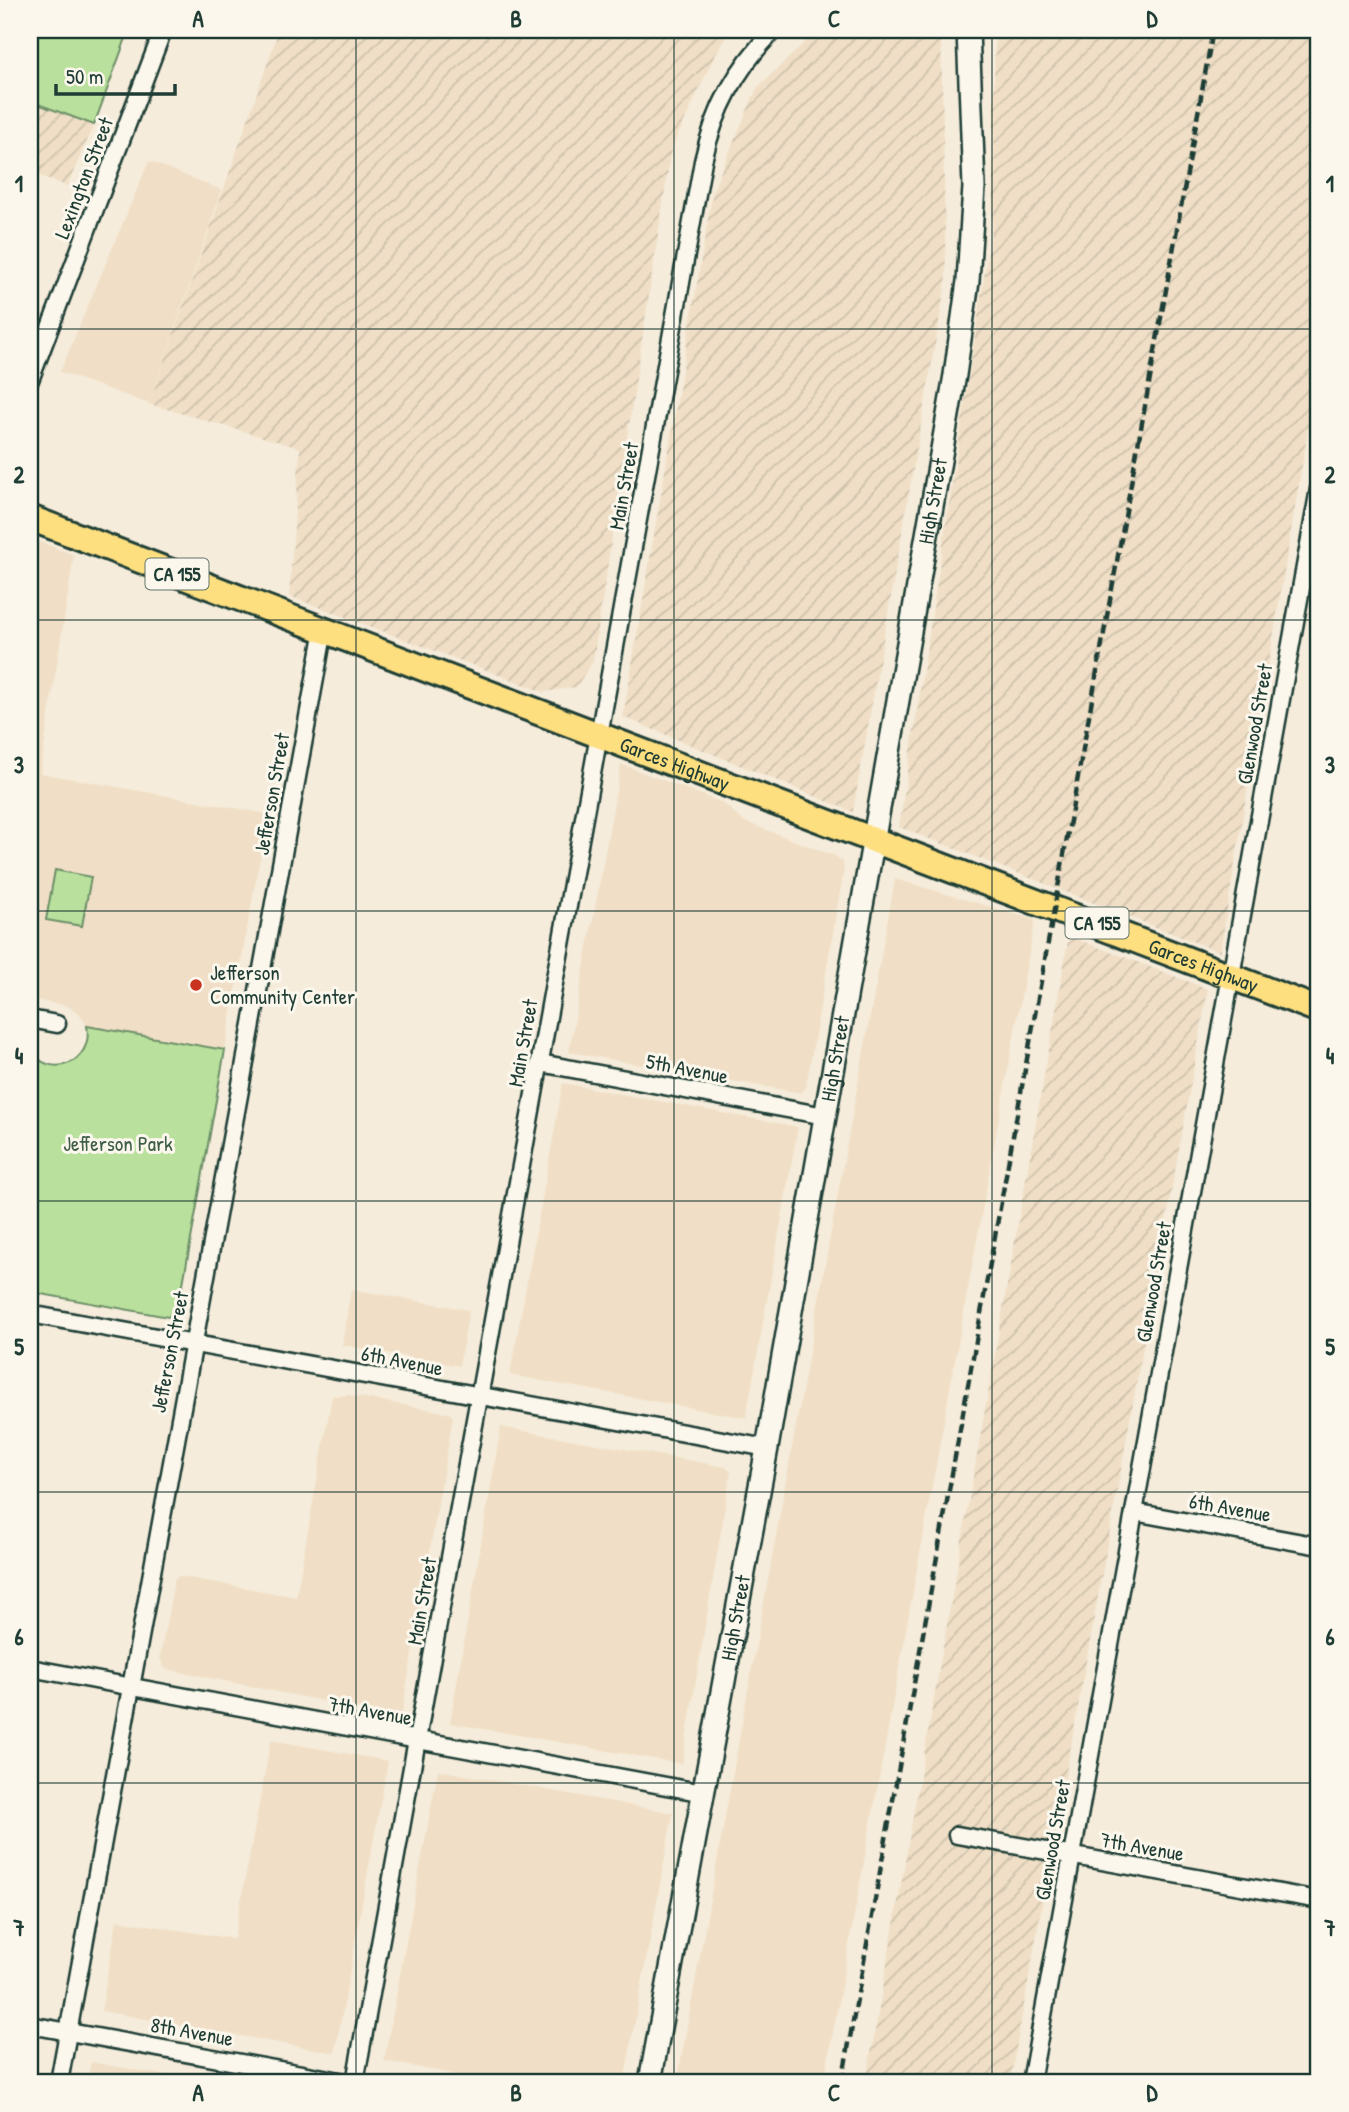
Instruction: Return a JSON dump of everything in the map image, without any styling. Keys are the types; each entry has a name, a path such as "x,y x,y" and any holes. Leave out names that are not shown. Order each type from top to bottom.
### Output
{"main road":[{"name":"High Street","path":"650,2082 767,1448 955,375 968,281 974,187 968,30"},
{"name":"Garces Highway","path":"30,518 1319,1010"}],"street":[{"name":"Lexington Street","path":"30,380 163,30"},
{"name":"Main Street","path":"355,2082 708,143 722,101 736,74 774,30"},
{"name":"Glenwood Street","path":"1031,2082 1319,497"},
{"name":"Jefferson Street","path":"59,2082 324,629"},
{"path":"30,1019 57,1024"},
{"name":"5th Avenue","path":"540,1063 825,1116"},
{"name":"6th Avenue","path":"30,1314 767,1448"},
{"name":"6th Avenue","path":"1134,1512 1319,1546"},
{"name":"7th Avenue","path":"30,1668 704,1793"},
{"name":"7th Avenue","path":"957,1835 1319,1900"},
{"name":"8th Avenue","path":"30,2025 346,2082"}],"shaded area":[{"path":"279,30 730,30 714,57 671,150 593,661 576,687 544,692 289,596 300,448 149,404"},
{"path":"818,30 941,30 946,282 853,812 623,717 713,190 757,88"},
{"path":"995,30 1319,30 1319,365 1220,952 899,827 992,227"},
{"path":"30,101 94,125 67,186 30,172"},
{"path":"149,161 222,190 149,404 60,372"},
{"path":"30,538 74,555 40,773 268,814 225,1050 87,1026 79,1013 68,1006 30,999"},
{"path":"621,764 723,803 743,821 835,856 843,862 844,869 806,1087 801,1093 569,1052"},
{"path":"895,879 1035,920 824,2082 677,2082"},
{"path":"1069,936 1208,989 1010,2082 866,2082"},
{"path":"563,1083 798,1127 746,1418 510,1375"},
{"path":"351,1289 469,1310 459,1366 342,1345"},
{"path":"348,1395 449,1413 453,1417 402,1713 397,1716 165,1669 160,1657 174,1581 178,1576 296,1597 332,1396"},
{"path":"501,1427 726,1467 731,1471 682,1764 450,1723"},
{"path":"271,1740 388,1761 335,2053 101,2011 117,1920 234,1939"},
{"path":"438,1770 673,1813 624,2082 494,2082 384,2061"},
{"path":"91,2062 202,2082 87,2082"}],"green space":[{"path":"30,30 129,30 94,125 30,101"},
{"path":"55,870 91,877 82,926 46,920"},
{"name":"Jefferson Park","path":"87,1026 225,1050 179,1306 168,1317 30,1292 30,1049 38,1059 48,1064 59,1066 69,1063 84,1049"}],"railway":[{"path":"842,2082 1213,30"}],"place":[{"name":"Jefferson Community Center","path":"196,985"}]}
